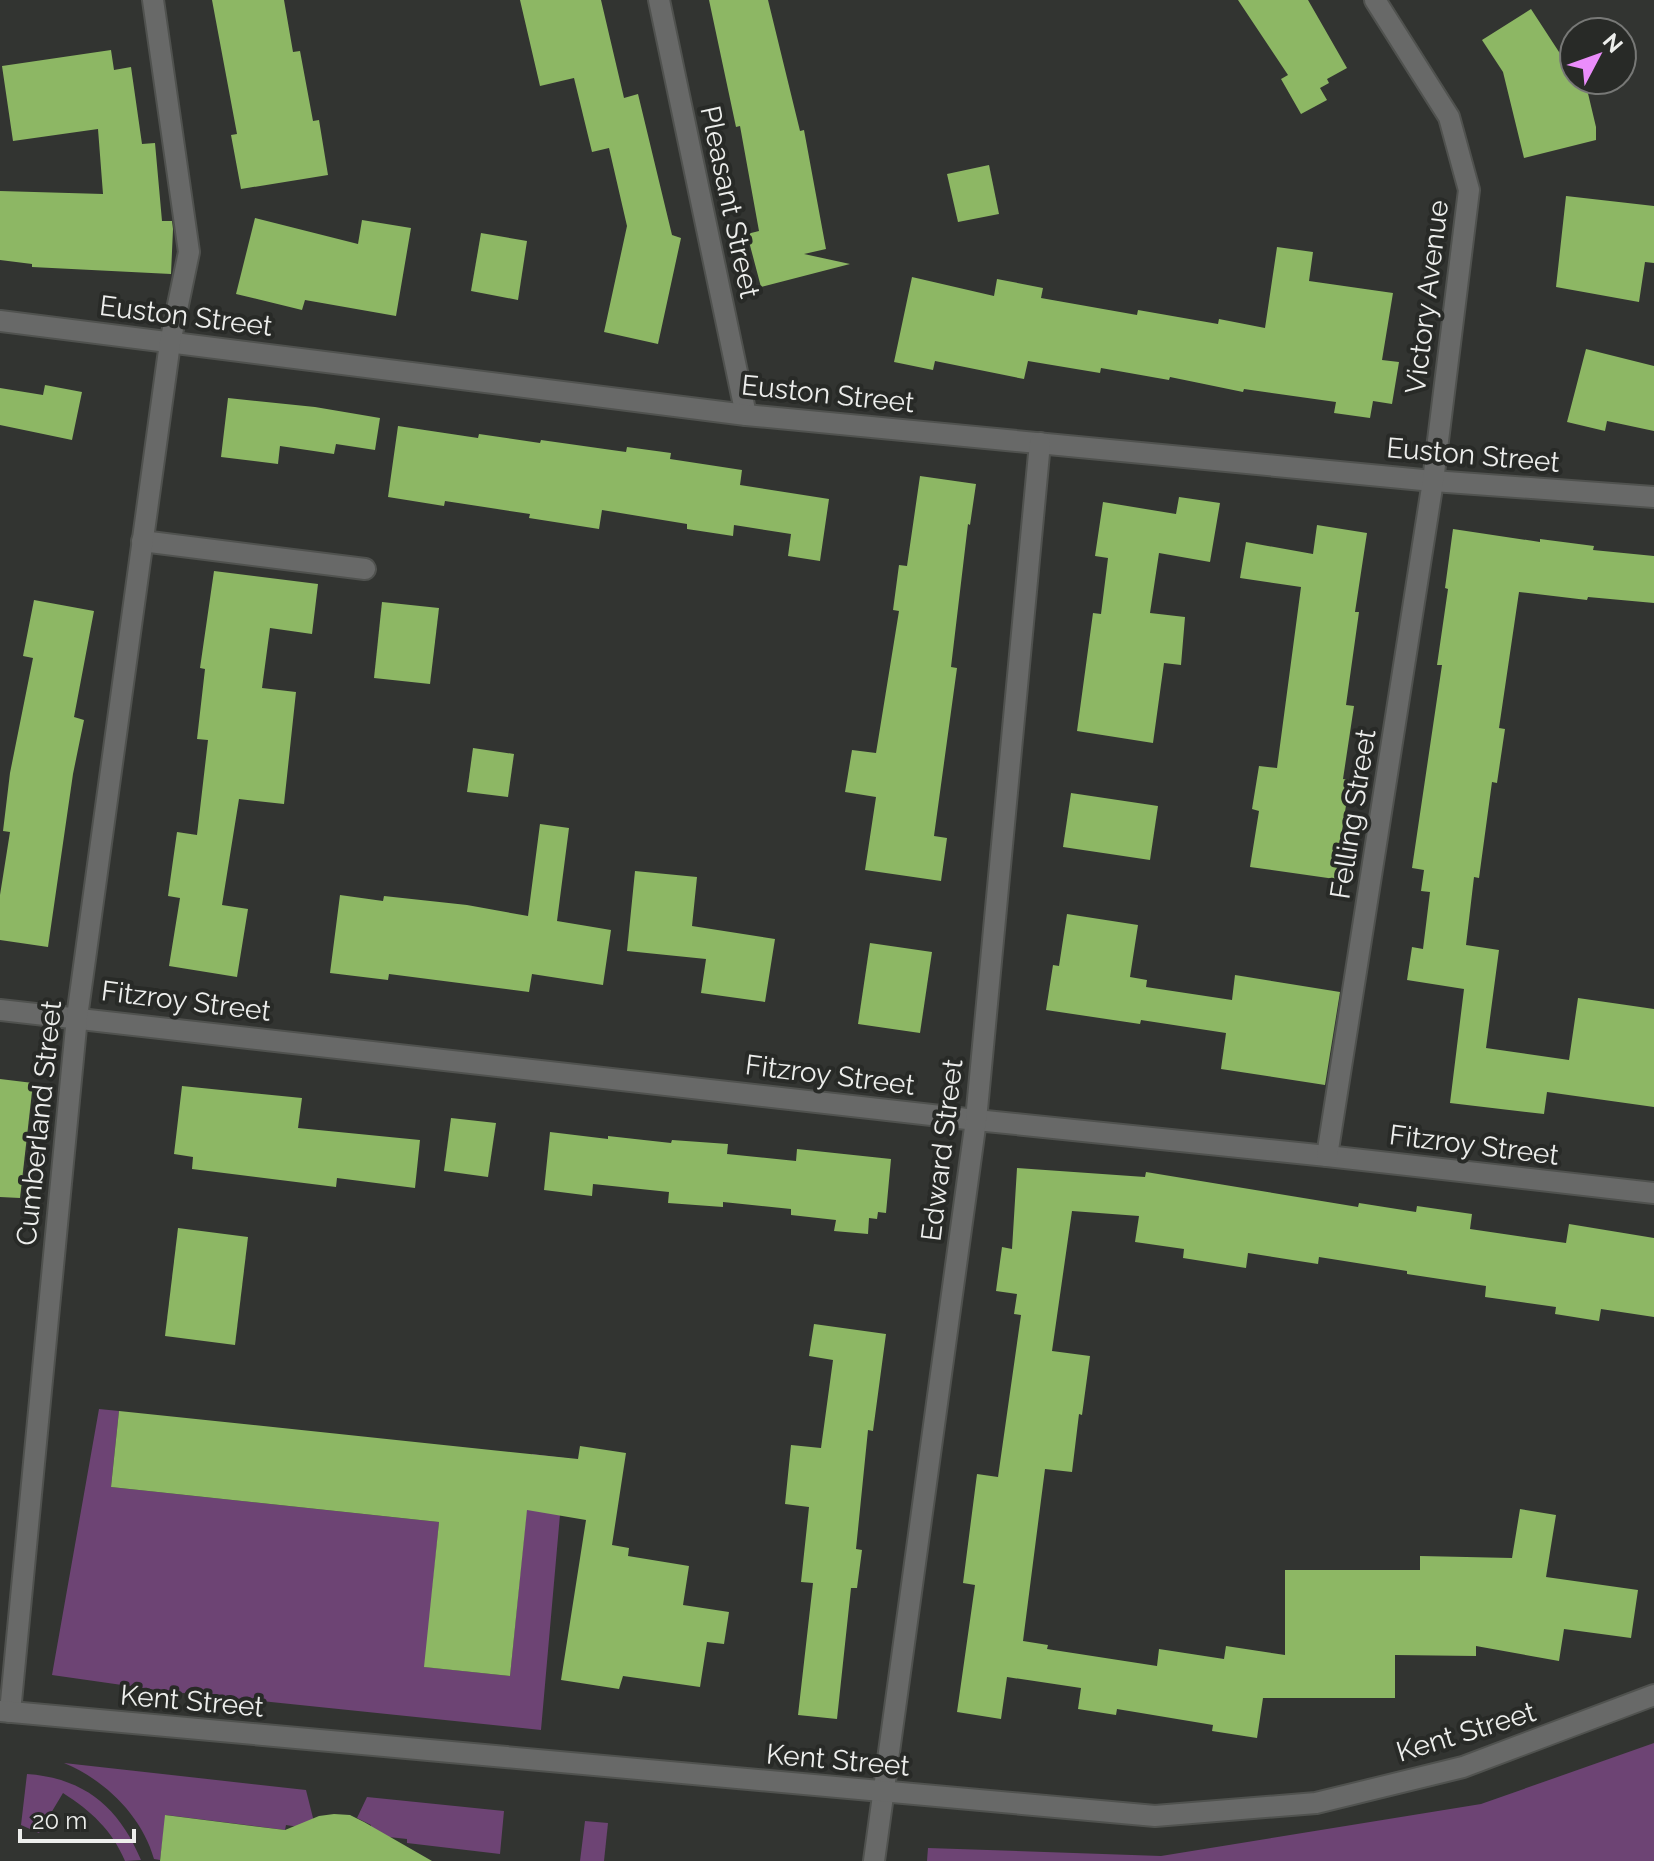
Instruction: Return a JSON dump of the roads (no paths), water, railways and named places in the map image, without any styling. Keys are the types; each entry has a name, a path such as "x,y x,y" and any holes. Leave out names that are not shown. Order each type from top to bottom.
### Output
{"street":[{"name":"Cumberland Street","path":"5,1712 77,1017 170,343 189,252 153,0"},
{"name":"Pleasant Street","path":"659,0 746,415"},
{"name":"Victory Avenue","path":"1375,0 1449,117 1469,190 1433,481"},
{"name":"Euston Street","path":"0,321 746,415 1433,481 1654,497"},
{"name":"Edward Street","path":"874,1861 976,1120 1040,443"},
{"name":"Felling Street","path":"1327,1156 1433,481"},
{"path":"142,541 365,569"},
{"name":"Fitzroy Street","path":"0,1010 1654,1193"},
{"name":"Kent Street","path":"5,1712 1155,1816 1316,1803 1463,1767 1654,1695"}]}
